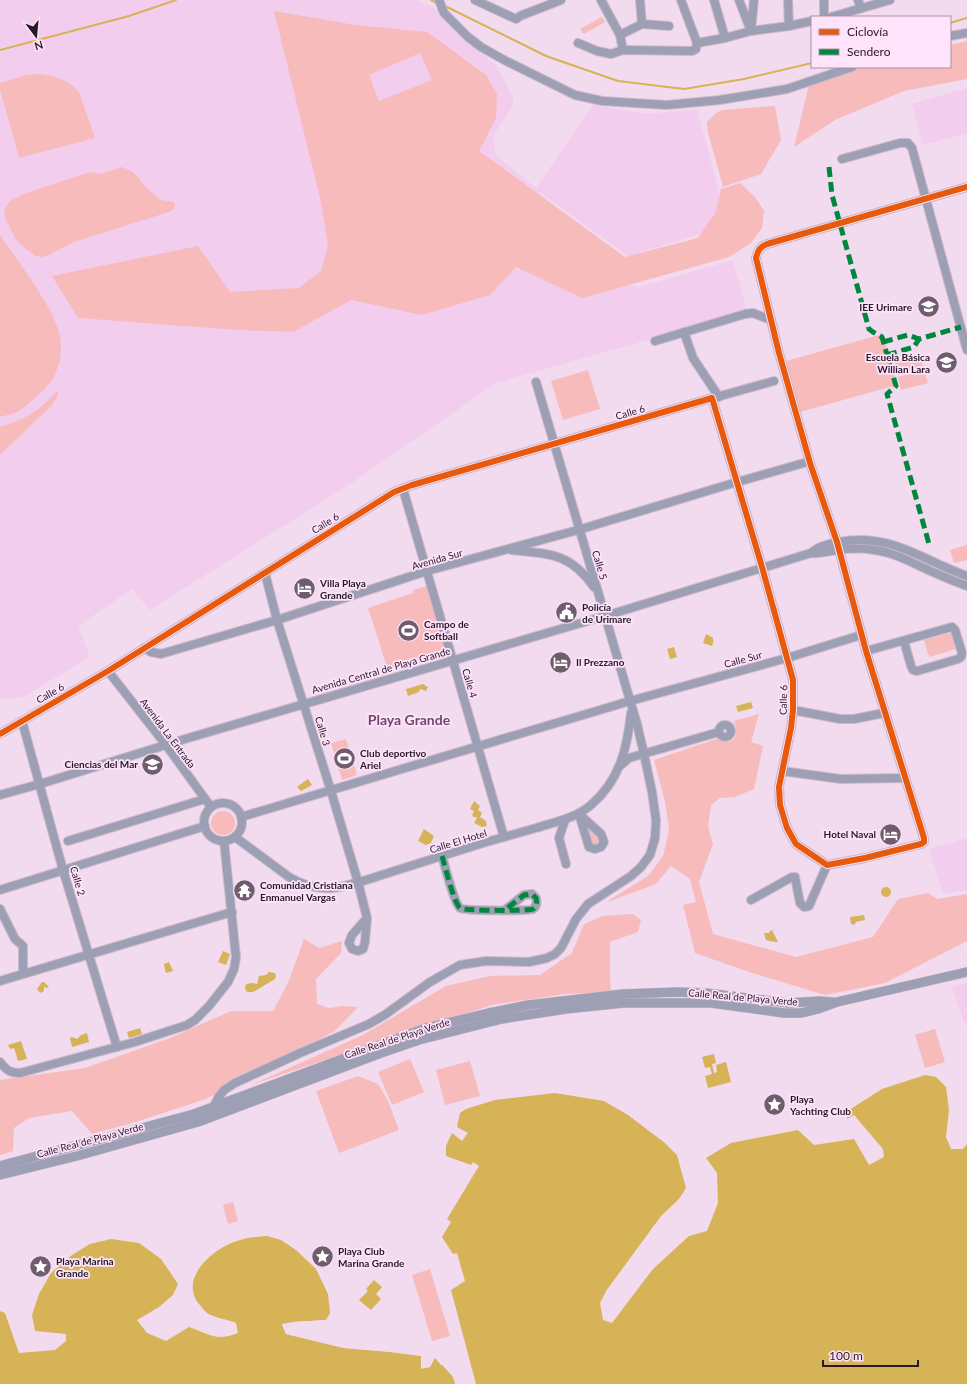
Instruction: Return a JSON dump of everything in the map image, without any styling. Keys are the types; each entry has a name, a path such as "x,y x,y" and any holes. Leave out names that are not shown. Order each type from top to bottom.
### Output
{"street":[{"path":"439,0 444,13 468,37 506,61 575,95 602,101 667,105 720,100 787,89 849,68"},
{"path":"475,0 516,19 520,16 561,0"},
{"path":"601,0 620,35 623,50"},
{"path":"640,0 642,24"},
{"path":"578,43 597,51 611,54 623,50 692,51 696,49 697,43 681,0"},
{"path":"714,0 725,38"},
{"path":"739,0 751,31"},
{"path":"751,31 754,0"},
{"path":"788,0 789,26"},
{"path":"824,0 824,16"},
{"path":"858,0 861,8"},
{"path":"834,16 890,0"},
{"path":"697,43 751,31 811,21"},
{"path":"620,35 642,24 669,26"},
{"path":"951,36 967,33"},
{"path":"842,159 900,143 908,143 912,148 964,326 967,350"},
{"path":"751,900 792,877 795,877 800,903 804,907 809,906 827,865 865,858 924,842 861,635 838,546 810,463 771,320 756,258 757,252 761,247 767,244 967,187"},
{"path":"655,341 745,314 753,313 771,320"},
{"path":"684,332 693,358 715,398 774,381"},
{"name":"Calle 5","path":"211,1112 224,1090 235,1083 300,1053 374,1022 430,982 460,965 486,961 529,962 547,958 555,954 566,941 576,919 588,904 631,876 641,867 650,855 655,838 656,820 644,754 536,382"},
{"name":"Calle 6","path":"0,734 108,671 394,492 715,398 793,680 793,710 791,728 779,787 780,805 787,828 796,844 827,865"},
{"name":"Avenida Sur","path":"144,648 151,652 161,654 277,620 427,571 578,530 804,463"},
{"name":"Calle 4","path":"402,489 504,837"},
{"path":"838,546 858,539 891,543 936,564 967,576"},
{"path":"838,546 876,550 893,554 967,586"},
{"name":"Avenida Central de Playa Grande","path":"0,796 185,739 605,616 762,567 811,553 818,554 827,548 838,546"},
{"path":"506,550 556,556 566,561 585,575 598,593"},
{"name":"Calle 3","path":"265,573 277,620 331,791 367,918"},
{"path":"866,651 952,628 955,630 962,654 958,659 917,671 913,670 911,666 904,641"},
{"name":"Calle Sur","path":"241,817 478,746 631,705 861,635"},
{"name":"Avenida La Entrada","path":"108,671 166,745 211,807"},
{"name":"Calle El Hotel","path":"235,837 288,877 306,886 331,888 358,882 504,837 565,820 579,814 599,798 612,782 619,767 627,742 631,705"},
{"path":"793,710 840,719 854,719 884,713"},
{"name":"Calle 2","path":"22,721 63,870 90,953 117,1047"},
{"path":"619,767 629,758 719,732"},
{"path":"782,771 841,779 905,778"},
{"path":"68,841 205,799"},
{"path":"223,803 229,804 239,811 241,817 241,828 235,837 224,841 212,837 204,826 204,819 211,807 223,803"},
{"path":"565,820 559,838 566,864"},
{"path":"0,890 204,826"},
{"path":"0,1062 8,1071 20,1073 117,1047 187,1025 195,1020 209,1006 228,982 234,969 236,957 224,841"},
{"path":"442,856 456,901 460,908 466,910 505,910"},
{"path":"0,909 15,939 23,946 23,974"},
{"path":"0,981 232,912"},
{"name":"Calle Real de Playa Verde","path":"418,1036 454,1030 528,1005 566,1005 678,992 706,993 788,1003 820,1001 836,1002 967,972"},
{"path":"528,1005 529,1015"},
{"name":"Calle Real de Playa Verde","path":"0,1175 71,1157 196,1118 344,1062 418,1036 452,1021 529,1015 566,1005"},
{"path":"452,1021 454,1030"},
{"name":"Calle Real de Playa Verde","path":"0,1166 70,1147 196,1118"},
{"path":"70,1147 71,1157"},
{"path":"20,1161 22,1170"}],"shaded area":[{"path":"0,0 418,0 438,10 443,20 497,67 513,98 513,106 493,136 496,155 536,188 593,105 647,114 697,109 728,226 628,256 539,192 559,216 637,287 635,288 733,260 747,312 496,383 350,484 150,610 132,589 78,626 90,657 23,697 0,699"},
{"path":"274,11 355,25 427,32 486,75 497,94 496,118 479,151 625,257 698,238 716,212 721,189 740,183 755,197 764,211 762,228 751,243 729,257 582,298 516,267 490,295 422,315 351,300 293,332 237,330 78,318 52,276 198,246 230,292 299,288 321,271 328,244 320,198","holes":["420,53 432,80 379,101 369,75"]},
{"path":"602,17 605,22 584,34 580,29"},
{"path":"967,41 967,79 904,91 835,120 794,147 810,81 851,68 951,68 951,45"},
{"path":"41,74 62,80 79,92 95,138 19,158 0,89 0,83 26,75"},
{"path":"967,88 967,133 923,145 912,104"},
{"path":"775,106 781,140 761,174 723,187 708,132 707,122 715,114 722,110"},
{"path":"122,167 133,172 160,200 174,202 175,205 172,211 74,242 49,255 41,257 35,256 15,238 5,217 4,210 10,201 23,194 90,172 100,174"},
{"path":"0,235 50,310 59,331 61,345 60,361 54,377 43,391 18,412 0,417"},
{"path":"883,334 897,385 800,412 786,361"},
{"path":"920,354 923,366 897,373 894,361"},
{"path":"588,370 600,409 563,420 551,381"},
{"path":"924,370 928,383 901,390 898,377"},
{"path":"57,391 58,395 53,404 0,455 0,427 18,421 32,414"},
{"path":"967,545 967,560 954,563 950,550"},
{"name":"Campo de Softball","path":"427,586 447,653 388,670 368,608 413,593 413,590"},
{"path":"951,633 956,649 929,657 924,640"},
{"path":"706,634 713,638 712,646 703,643"},
{"path":"674,647 677,657 670,659 667,649"},
{"path":"423,684 428,687 426,691 420,689 419,692 408,696 406,689"},
{"path":"751,702 753,708 738,712 736,706"},
{"path":"759,714 751,742 763,746 754,789 735,797 720,798 711,805 708,827 713,844 699,882 713,934 796,957 873,937 898,899 928,893 937,899 967,894 967,941 885,983 825,995 752,973 695,953 683,905 696,902 690,879 671,866 656,884 605,903 648,876 663,856 669,830 665,801 654,760 716,739 727,742 731,741 734,739 736,732 734,721"},
{"name":"Club deportivo Ariel","path":"346,739 357,775 342,780 331,743"},
{"path":"308,779 312,785 301,791 297,787"},
{"path":"474,801 480,806 478,810 482,813 480,817 486,821 487,826 482,827 474,823 477,818 472,816 474,811 470,809"},
{"path":"223,811 232,814 235,823 232,832 223,835 214,832 211,823 214,814"},
{"path":"587,827 600,834 600,842 598,845 592,845"},
{"path":"424,829 434,836 431,843 426,845 418,841"},
{"path":"967,838 967,890 943,894 929,849"},
{"path":"884,887 888,887 890,888 890,896 884,897 881,894 881,890"},
{"path":"633,914 641,920 638,932 610,942 611,992 565,994 492,1005 251,1085 363,1035 446,986 490,976 540,975 572,953 584,924 603,916"},
{"path":"864,915 865,920 856,922 854,925 851,924 850,917"},
{"path":"772,930 778,942 766,940 764,933 769,933"},
{"path":"304,939 319,948 342,941 341,953 316,979 317,1004 329,1008 342,1006 358,1007 335,1031 206,1099 129,1124 92,1134 72,1111 29,1118 14,1128 13,1151 0,1155 0,1080 85,1068 170,1038 231,1011 273,1011 288,983"},
{"path":"223,951 230,954 226,965 218,962"},
{"path":"169,962 173,971 166,973 164,964"},
{"path":"269,972 275,973 275,979 253,992 246,991 246,984 257,984 259,976 266,975"},
{"path":"42,982 49,987 44,987 44,991 40,993 37,989"},
{"path":"967,983 967,1030 952,987"},
{"path":"140,1028 142,1034 129,1038 127,1032"},
{"path":"935,1029 945,1062 925,1068 915,1035"},
{"path":"87,1033 89,1042 72,1047 70,1038 72,1037 77,1039 81,1035"},
{"path":"21,1041 27,1059 18,1061 14,1048 10,1049 8,1045"},
{"path":"714,1054 716,1063 712,1064 714,1073 717,1072 716,1065 726,1062 731,1082 708,1088 705,1076 712,1074 710,1067 705,1068 702,1057"},
{"path":"410,1059 424,1092 392,1105 378,1072"},
{"path":"470,1061 480,1096 445,1105 436,1070"},
{"path":"925,1075 936,1077 946,1087 949,1110 946,1137 951,1149 963,1149 967,1144 967,1384 476,1384 451,1290 465,1281 457,1253 453,1254 442,1237 451,1222 447,1219 479,1166 473,1162 471,1165 446,1156 446,1146 452,1133 462,1141 468,1133 457,1127 460,1113 466,1109 495,1100 555,1093 604,1101 628,1115 665,1143 677,1155 686,1188 679,1199 661,1216 606,1291 600,1303 603,1320 612,1323 653,1269 689,1236 707,1231 718,1203 717,1173 706,1158 731,1143 798,1130 814,1145 854,1139 869,1165 884,1157 883,1149 854,1115 847,1119 849,1110 882,1089"},
{"path":"358,1076 378,1084 388,1101 399,1130 339,1153 316,1091"},
{"path":"233,1202 238,1221 228,1224 223,1205"},
{"path":"267,1236 281,1240 296,1250 316,1269 328,1294 330,1313 326,1320 282,1324 286,1334 344,1348 422,1356 422,1368 430,1367 435,1357 453,1377 455,1384 0,1384 0,1311 5,1313 19,1353 55,1350 66,1341 66,1334 35,1331 32,1315 39,1294 51,1273 72,1255 90,1244 111,1239 139,1243 161,1259 178,1284 173,1295 159,1307 137,1320 147,1333 166,1341 189,1327 218,1337 230,1336 238,1333 236,1323 206,1312 199,1304 194,1294 193,1284 196,1274 202,1265 218,1250 244,1239"},
{"path":"430,1269 450,1336 432,1341 412,1275"},
{"path":"374,1280 382,1287 376,1294 381,1299 371,1310 359,1300 368,1291 366,1289"}],"pier":[{"path":"326,1320 326,1322 284,1326 287,1332 345,1346 422,1354 424,1356 423,1366 429,1365 433,1356 436,1356 443,1365 441,1365 435,1358 430,1367 421,1369 421,1356 344,1348 286,1334 282,1325 293,1322"}],"waterway":[{"path":"0,50 129,16 176,0"},
{"path":"431,0 437,3"},
{"path":"445,6 546,56 618,81 684,89 744,79 811,63"},
{"path":"951,23 967,18"}],"marked path":[{"path":"829,167 832,195 869,329 882,337 896,386 887,394 929,544"},
{"path":"883,342 908,335 919,339 961,327"},
{"path":"887,355 914,347 919,339"},
{"path":"442,856 452,892 460,908 484,910 509,910 529,910 535,907 537,902 536,898 532,894 524,895 505,910"}],"cycle path":[{"path":"0,734 108,671 394,492 412,485 712,398 762,567 793,680 793,710 791,728 779,787 780,805 787,828 796,844 827,865 865,858 921,844 924,842 924,838 866,651 837,542 810,463 779,353 756,258 760,249 767,244 967,187"}],"place":[{"name":"IEE Urimare","path":"928,307"},
{"name":"Escuela Básica Willian Lara","path":"946,363"},
{"name":"Villa Playa Grande","path":"305,589"},
{"name":"Policía de Urimare","path":"566,613"},
{"name":"Campo de Softball","path":"408,630"},
{"name":"Il Prezzano","path":"560,662"},
{"name":"Club deportivo Ariel","path":"344,759"},
{"name":"Ciencias del Mar","path":"153,764"},
{"name":"Hotel Naval","path":"891,834"},
{"name":"Comunidad Cristiana Enmanuel Vargas","path":"244,891"},
{"name":"Playa Yachting Club","path":"775,1105"},
{"name":"Playa Club Marina Grande","path":"323,1257"},
{"name":"Playa Marina Grande","path":"41,1267"}],"district":[{"name":"Playa Grande","path":"409,719"}]}
